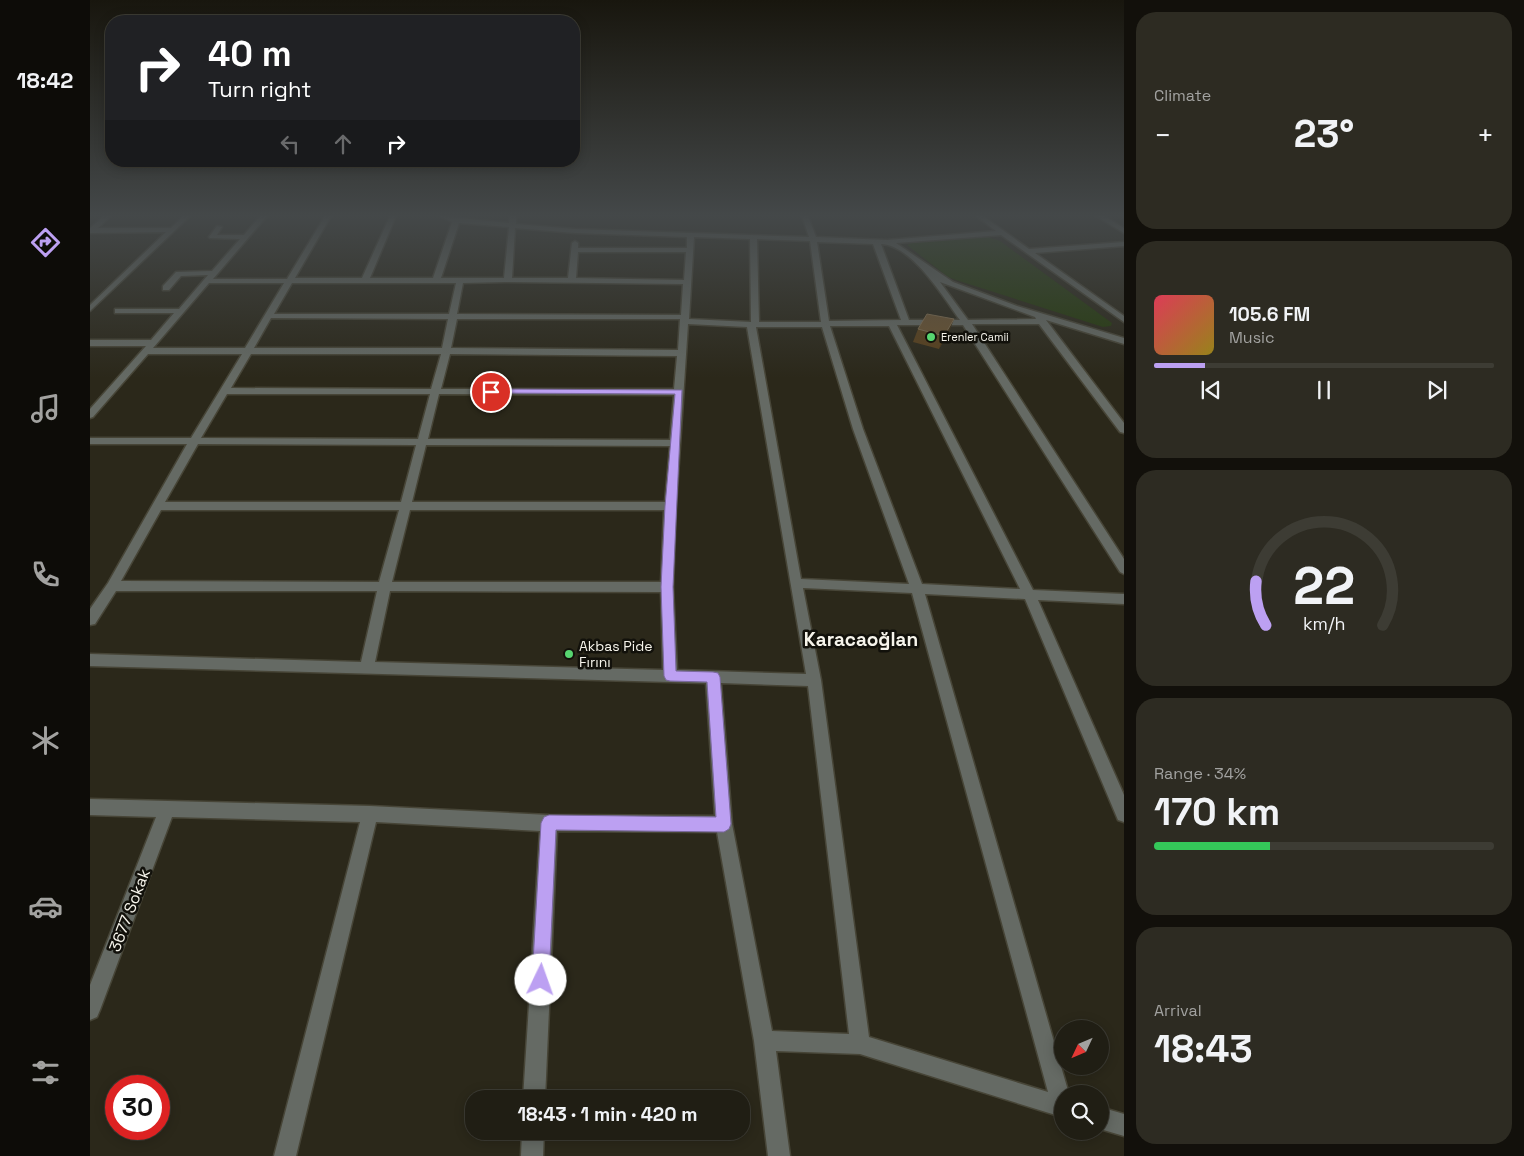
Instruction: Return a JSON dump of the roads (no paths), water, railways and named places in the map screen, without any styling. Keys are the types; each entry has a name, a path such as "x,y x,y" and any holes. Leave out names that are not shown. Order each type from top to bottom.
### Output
{"street":[{"path":"90,309 131,270"},
{"path":"90,415 217,270"},
{"path":"90,620 112,586 194,442 226,391 247,351 297,270"},
{"path":"366,281 371,270"},
{"path":"436,281 440,270"},
{"path":"508,280 509,270"},
{"path":"572,280 573,270"},
{"path":"670,676 667,587 670,506 676,442 680,353 689,270"},
{"path":"753,270 753,324 796,584 814,680 860,1044"},
{"path":"817,270 824,324 858,429 917,589 1056,1085"},
{"path":"887,270 906,323"},
{"path":"928,270 948,283 1040,318 1124,341"},
{"path":"928,270 966,322 1124,569"},
{"path":"1057,270 1120,313 1124,320"},
{"path":"166,288 179,274 214,273"},
{"path":"207,281 572,280 688,282"},
{"path":"367,668 384,588 446,350 460,281"},
{"path":"118,312 181,311"},
{"path":"269,316 685,319 753,324 966,322 1040,318"},
{"path":"1040,318 1124,430"},
{"path":"892,323 1030,596 1124,814"},
{"path":"90,343 153,343"},
{"path":"146,351 446,350 680,353"},
{"path":"226,391 679,392"},
{"path":"90,441 676,442"},
{"path":"158,506 670,506"},
{"path":"796,584 1124,599"},
{"path":"112,586 384,588 667,587"},
{"path":"90,660 814,680"},
{"path":"713,677 724,824 764,1041 778,1156"},
{"path":"90,807 370,814 549,823 724,824"},
{"name":"3677 Sokak","path":"90,1010 168,809"},
{"path":"285,1156 370,814"},
{"path":"534,1090 549,823"},
{"path":"764,1041 860,1044 1054,1103"},
{"path":"1109,1121 1124,1125"},
{"path":"532,1156 533,1140"}],"place":[{"name":"Erenler Camii","path":"931,337"},
{"name":"Akbas Pide Fırını","path":"569,654"}],"district":[{"name":"Karacaoğlan","path":"861,639"}]}
